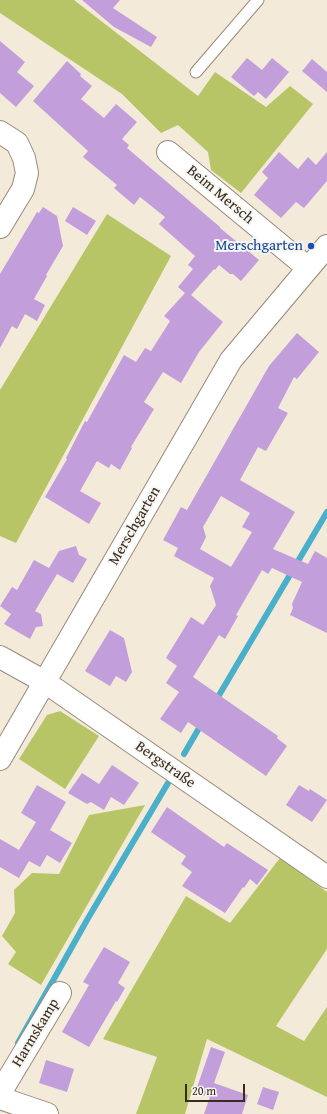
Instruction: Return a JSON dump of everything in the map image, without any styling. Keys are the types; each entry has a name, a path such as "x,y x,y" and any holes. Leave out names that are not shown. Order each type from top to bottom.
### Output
{"street":[{"path":"0,132 16,143 24,158 27,173 23,189 0,228"},
{"name":"Beim Mersch","path":"168,152 308,268"},
{"name":"Merschgarten","path":"0,759 231,360 327,246"},
{"name":"Bergstraße","path":"0,657 45,682 327,877"},
{"name":"Harmskamp","path":"0,1093 60,993"},
{"path":"0,1098 47,1114"}],"lane":[{"path":"196,72 258,0"}],"green space":[{"path":"0,0 74,0 198,96 215,72 266,107 290,86 313,104 241,193 211,170 208,152 178,125 161,133 122,94 0,13"},
{"path":"107,214 171,256 16,543 0,536 0,390"},
{"path":"60,711 99,736 65,789 19,759 47,715"},
{"path":"145,805 41,985 8,964 16,952 2,936 15,913 14,890 32,873 59,874 89,815"},
{"path":"280,858 327,892 327,949 276,1026 304,1041 327,1007 327,1097 207,1039 185,1114 136,1114 157,1057 103,1039 186,896 230,923"}],"building":[{"path":"82,0 120,0 113,8 157,37 151,47 114,27"},
{"path":"0,41 25,62 17,72 34,86 16,107 0,93"},
{"path":"247,58 262,70 272,58 289,72 266,99 258,92 254,96 231,77"},
{"path":"312,59 327,72 327,92 302,71"},
{"path":"67,61 81,74 80,76 92,86 81,99 104,118 116,104 137,122 122,139 129,145 127,148 259,260 241,281 219,265 191,295 223,322 199,352 181,383 163,372 144,402 154,409 131,447 132,448 120,470 111,464 109,468 97,461 80,491 101,503 89,524 45,497 67,459 66,458 85,421 87,422 124,355 136,362 145,348 151,351 170,321 164,316 185,293 178,287 193,269 188,265 195,256 159,224 165,217 140,197 134,205 114,188 117,185 83,157 88,151 33,101"},
{"path":"279,152 298,169 308,157 316,165 327,152 327,181 304,208 296,202 281,218 254,195 268,178 262,172"},
{"path":"43,207 57,216 63,246 34,299 45,305 37,321 25,314 17,329 12,326 0,348 0,274 37,212 39,213"},
{"path":"73,207 96,221 87,235 65,221"},
{"path":"297,333 319,352 297,379 294,377 278,408 288,413 266,451 258,447 240,480 295,512 273,549 308,564 315,551 327,558 327,633 290,615 293,608 292,604 302,582 272,568 268,574 262,570 236,615 238,616 225,639 219,635 193,677 278,736 277,738 287,746 266,776 188,722 181,733 160,719 179,692 166,683 177,666 166,658 191,617 203,625 216,605 210,586 214,578 174,556 178,548 163,540 181,507 187,510 269,366","holes":["221,496 250,513 242,527 252,532 231,567 200,549 206,537 203,527"]},
{"path":"76,546 79,555 87,559 73,583 57,574 35,611 41,614 43,626 36,627 30,639 4,624 11,614 0,606 12,587 17,590 34,560 49,568 59,551"},
{"path":"110,630 124,638 132,672 126,682 116,676 110,686 85,671"},
{"path":"112,765 139,783 124,805 111,797 104,810 91,802 87,804 68,793 82,773 99,784"},
{"path":"37,785 66,802 50,830 72,843 60,863 47,855 40,867 29,861 19,878 0,867 0,839 19,850 36,822 21,813"},
{"path":"299,785 309,791 310,789 327,800 312,822 286,805"},
{"path":"167,807 224,847 227,843 268,870 257,885 250,879 225,913 182,886 192,872 181,864 186,856 151,832"},
{"path":"104,947 130,962 118,983 125,988 89,1047 62,1032 89,985 83,982"},
{"path":"211,1047 225,1052 214,1083 248,1095 242,1114 204,1114 210,1097 195,1093"},
{"path":"46,1060 74,1069 67,1092 39,1083"},
{"path":"263,1087 279,1092 273,1110 257,1104"}],"waterway":[{"path":"215,702 327,512"},
{"path":"184,754 202,723"},
{"path":"18,1043 87,920 168,783"}],"place":[{"name":"Merschgarten","path":"311,246"}]}
